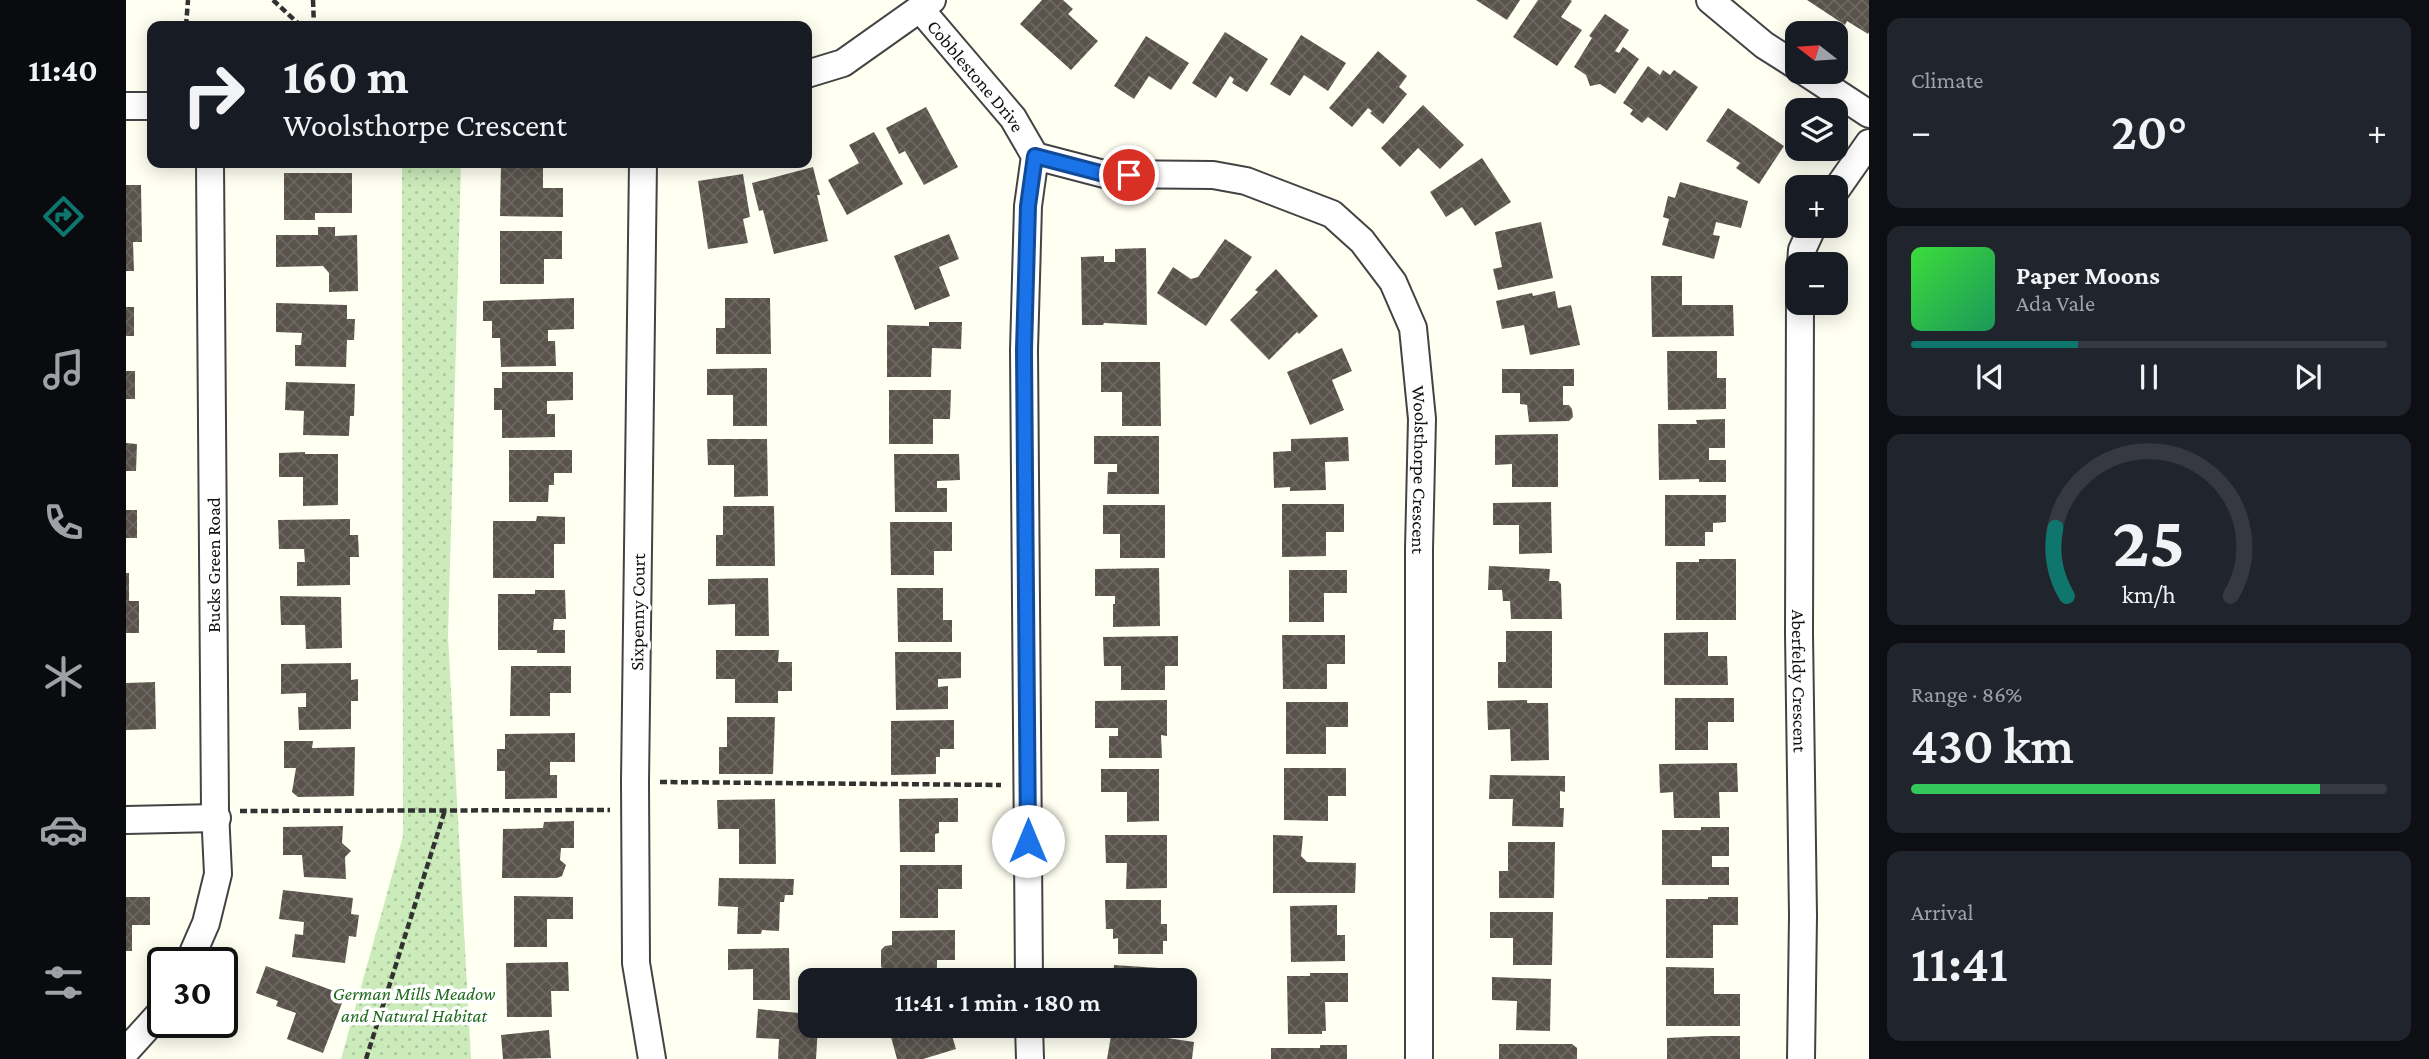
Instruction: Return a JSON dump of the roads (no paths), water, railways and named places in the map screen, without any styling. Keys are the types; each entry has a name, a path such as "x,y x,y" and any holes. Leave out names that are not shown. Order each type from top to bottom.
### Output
{"street":[{"path":"1712,1 1764,45 1785,58"},
{"path":"812,72 843,63 927,5"},
{"name":"Cobblestone Drive","path":"927,5 1013,118 1035,156"},
{"path":"1823,84 1869,114"},
{"path":"126,106 147,106"},
{"path":"1847,175 1869,143"},
{"path":"1029,968 1024,350 1028,206 1035,156"},
{"name":"Woolsthorpe Crescent","path":"1035,156 1104,174 1178,177 1213,175 1246,181 1332,214 1362,242 1393,282 1413,328 1422,419 1419,563 1419,1059"},
{"name":"Bucks Green Road","path":"196,947 206,923 218,874 210,168"},
{"name":"Sixpenny Court","path":"643,168 635,782 636,963 652,1059"},
{"name":"Aberfeldy Crescent","path":"1800,315 1799,634 1803,916 1801,1059"},
{"path":"126,820 216,815"},
{"path":"126,1051 147,1028"},
{"path":"1029,1038 1030,1059"}],"park label":[{"name":"German Mills Meadow and Natural Habitat","path":"414,1004"}]}
